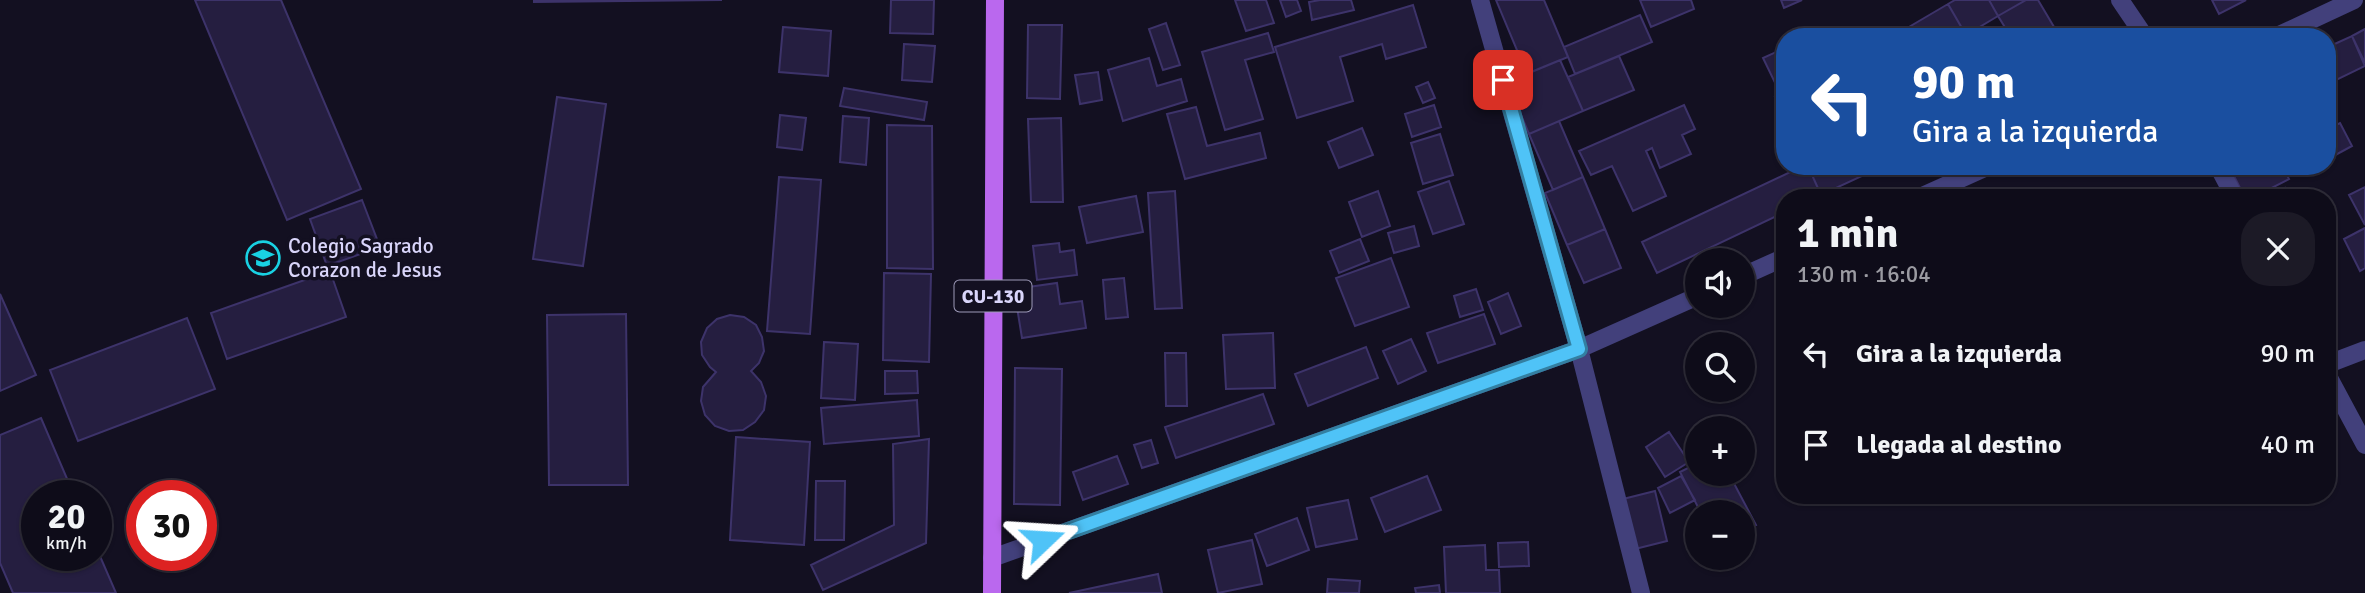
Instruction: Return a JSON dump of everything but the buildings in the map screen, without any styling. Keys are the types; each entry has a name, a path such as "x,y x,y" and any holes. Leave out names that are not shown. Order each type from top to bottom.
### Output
{"main road":[{"name":"CU-130","path":"992,593 995,0"}],"street":[{"path":"1480,0 1579,349 1641,593"},
{"path":"2120,0 2139,28"},
{"path":"2294,28 2354,0"},
{"path":"1938,189 1969,175"},
{"path":"1755,271 1776,261"},
{"path":"992,558 1579,349 1685,302"},
{"path":"2336,361 2365,350"},
{"path":"2336,391 2365,445"}],"place":[{"name":"Colegio Sagrado Corazon de Jesus","path":"263,258"}],"route":[{"path":"1043,540 1579,349 1503,80"}]}
